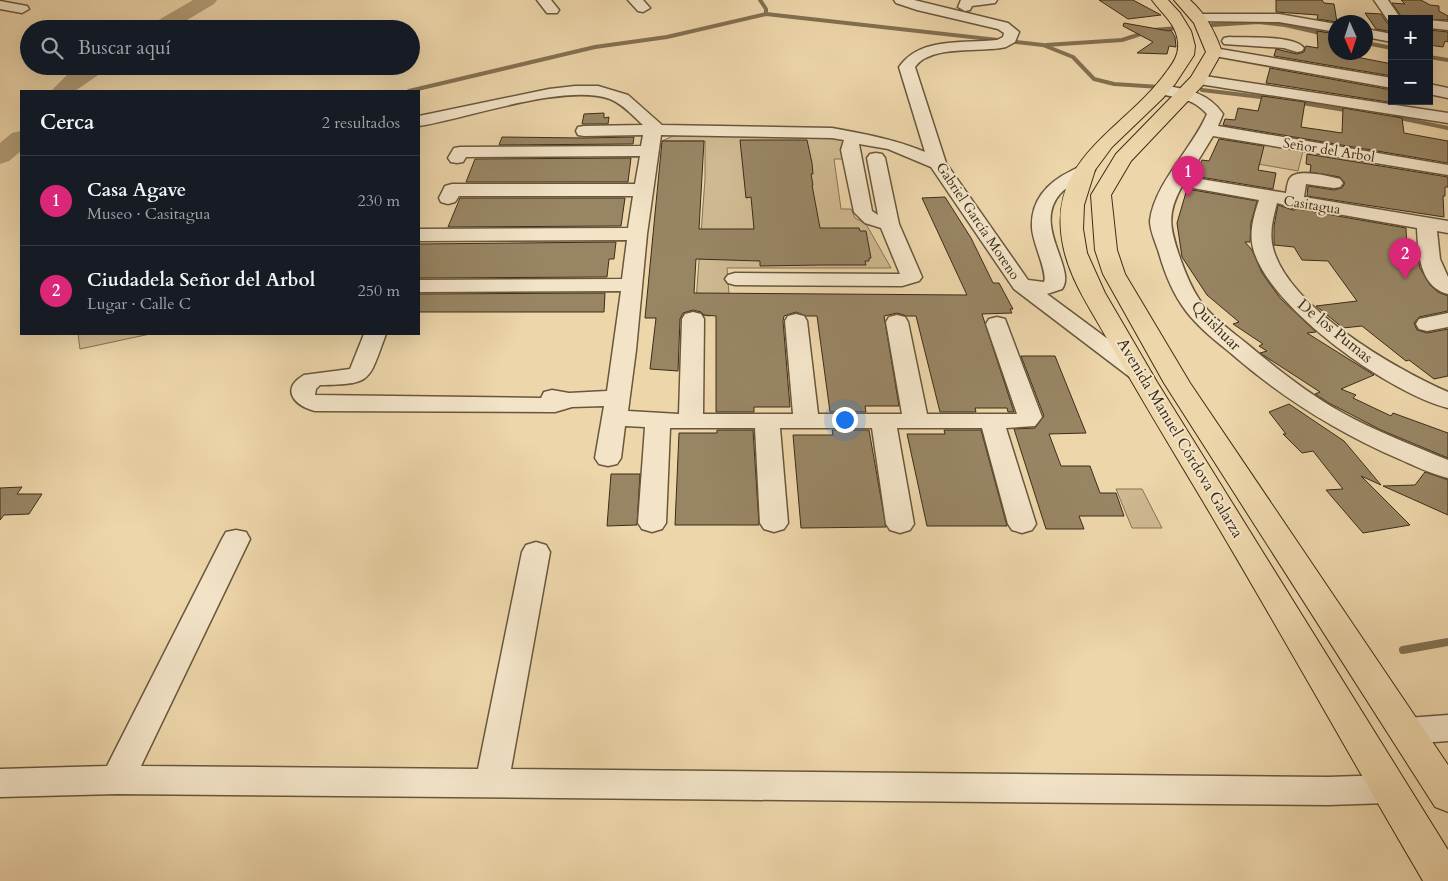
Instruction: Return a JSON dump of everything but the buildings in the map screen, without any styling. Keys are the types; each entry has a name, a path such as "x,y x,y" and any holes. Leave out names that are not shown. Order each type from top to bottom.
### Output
{"main road":[{"name":"Avenida Manuel Córdova Galarza","path":"1159,0 1170,10 1179,24 1185,39 1186,52 1173,76 1155,97 1105,146 1086,170 1074,199 1072,238 1080,265 1139,373 1445,881"},
{"path":"1181,0 1198,17 1212,45"},
{"name":"Avenida Manuel Córdova Galarza","path":"1212,45 1191,87 1123,158 1101,195 1106,250 1114,274 1177,383 1448,796"},
{"path":"1155,97 1161,105 1170,109"},
{"path":"1287,616 1294,606 1304,605 1319,608 1330,614"}],"street":[{"name":"Gabriel García Moreno","path":"901,0 1003,26 1012,34 1010,39 1001,44 935,50 925,52 910,60 907,67 938,163 1021,285 1139,373"},
{"path":"964,7 966,3 990,0"},
{"path":"1198,0 1211,11 1198,17"},
{"path":"1381,0 1391,15"},
{"path":"0,13 12,7"},
{"path":"1287,7 1295,21"},
{"path":"1198,17 1279,18 1328,27"},
{"path":"1433,24 1448,26"},
{"path":"1373,34 1388,37"},
{"path":"1212,45 1230,41 1286,44 1297,48"},
{"path":"1212,45 1388,82"},
{"path":"1155,97 1191,87 1448,118"},
{"path":"1191,87 1215,114 1210,130"},
{"path":"1433,90 1448,92"},
{"path":"420,121 447,117 556,91 594,91 617,95 658,130"},
{"path":"584,130 768,130 832,133 893,145 938,163"},
{"path":"608,458 625,350 636,234 652,133 658,130"},
{"name":"Señor del Arbol","path":"1210,130 1448,170"},
{"name":"Quishuar","path":"1210,130 1176,180 1162,209 1160,223 1176,274 1189,299 1204,318 1259,366 1299,396 1363,434 1448,470"},
{"path":"484,152 492,134"},
{"path":"855,136 850,144 850,150 863,212 868,218 876,222 889,224"},
{"path":"457,158 460,152 649,151"},
{"path":"735,279 910,278 913,274 889,224 876,158"},
{"name":"Gabriel García Moreno","path":"1021,285 1044,288 1055,285 1057,278 1055,269 1040,232 1042,210 1048,197 1058,186 1086,170"},
{"path":"1294,202 1298,180 1307,179 1334,184"},
{"name":"Casitagua","path":"1176,180 1269,198 1448,227"},
{"path":"448,198 452,190 643,190"},
{"name":"De los Pumas","path":"1269,198 1260,229 1263,251 1273,272 1290,294 1313,317 1374,362 1422,391 1448,401"},
{"path":"1427,224 1431,268 1434,276 1448,288"},
{"path":"420,235 636,234"},
{"path":"420,286 631,284"},
{"path":"691,421 693,319"},
{"path":"796,321 806,420"},
{"path":"896,322 916,421"},
{"path":"617,407 623,418 658,421 1026,421 1030,417 997,324"},
{"path":"375,335 359,373 353,377 321,378 308,382 304,386 303,392 306,400 315,404 556,405 569,400 617,407"},
{"path":"883,420 900,524"},
{"path":"652,523 658,421"},
{"path":"767,421 774,523"},
{"path":"992,422 1022,524"},
{"path":"117,780 236,539"},
{"path":"492,782 536,552"},
{"path":"1406,731 1448,728"},
{"path":"0,783 117,780 1328,791 1388,789"}],"shaded area":[{"path":"806,135 844,139 845,159 834,159 841,209 851,209 855,218 866,224 891,268 727,268 729,294 710,316 695,315 705,179 705,141 662,141 673,136"},
{"path":"1263,144 1303,151 1298,171 1258,164"},
{"path":"78,335 145,335 80,349"},
{"path":"1116,489 1142,489 1162,528 1132,528"}],"waterway":[{"path":"173,20 207,0"},
{"path":"760,0 766,9 766,14"},
{"path":"413,90 595,47 667,37 766,14"},
{"path":"766,14 1043,45 1073,57 1094,79 1114,84 1160,87"},
{"path":"1212,25 1258,22 1285,25 1325,34"},
{"path":"1046,45 1122,40 1153,30 1178,28"},
{"path":"1373,44 1388,47"},
{"path":"1433,58 1448,60"},
{"path":"63,90 82,75"},
{"path":"1202,90 1269,98"},
{"path":"1296,102 1351,111"},
{"path":"1395,117 1448,128"},
{"path":"0,156 20,139"},
{"path":"1403,650 1448,642"}],"place":[{"name":"Casa Agave","path":"1188,197"},
{"name":"Ciudadela Señor del Arbol","path":"1405,279"}]}
